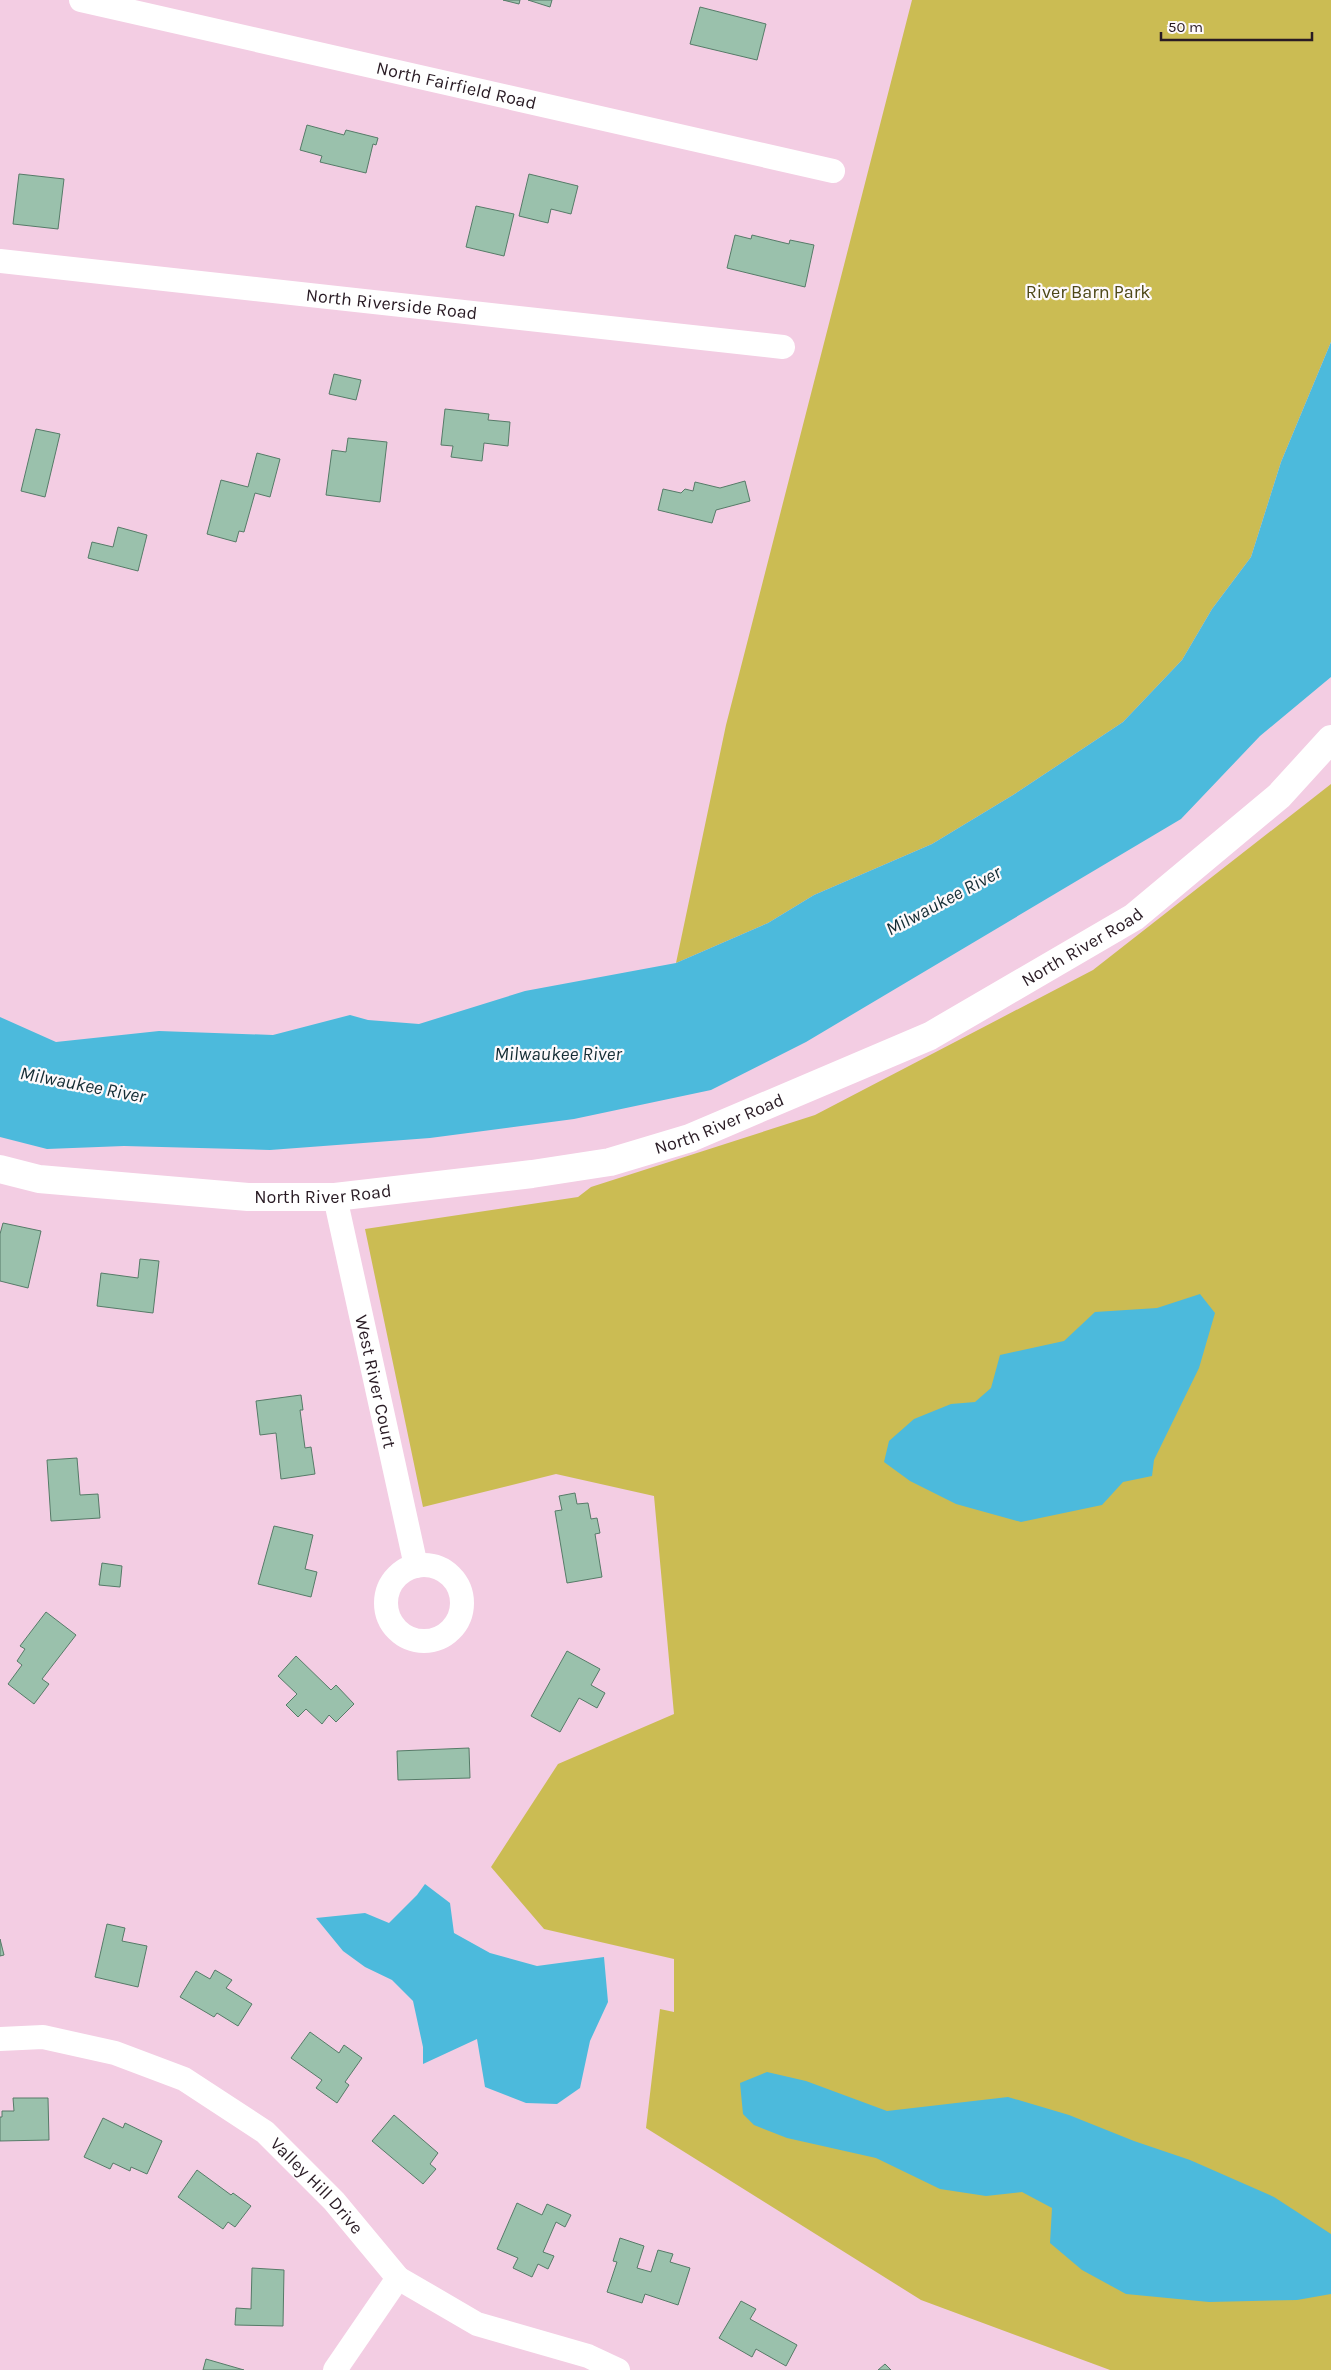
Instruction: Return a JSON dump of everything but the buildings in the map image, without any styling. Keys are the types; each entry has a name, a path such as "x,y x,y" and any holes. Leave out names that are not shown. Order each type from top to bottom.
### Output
{"street":[{"name":"North Fairfield Road","path":"81,0 832,171"},
{"name":"North Riverside Road","path":"0,261 783,347"},
{"name":"North River Road","path":"0,1169 39,1179 248,1197 335,1197 532,1174 610,1162 690,1138 930,1036 1134,917 1279,796 1331,740"},
{"name":"West River Court","path":"335,1197 416,1566"},
{"name":"Valley Hill Drive","path":"0,2040 43,2037 115,2053 184,2079 265,2132 334,2201 398,2278 477,2324 588,2356 618,2370"},
{"path":"335,2370 398,2278"}],"green space":[{"name":"River Barn Park","path":"912,0 1331,0 1331,342 1281,462 1251,557 1212,609 1182,660 1123,722 1013,795 932,844 814,895 768,923 676,963 726,725"},
{"path":"1331,784 1331,2370 1110,2370 921,2300 646,2128 660,2009 674,2012 674,1959 544,1929 491,1867 558,1764 674,1714 654,1496 556,1474 423,1507 365,1229 578,1197 591,1187 815,1115 1093,970"}],"water":[{"name":"Milwaukee River","path":"1331,342 1331,677 1260,736 1181,819 806,1042 711,1090 574,1119 430,1138 270,1150 124,1146 47,1149 0,1137 0,1017 56,1042 159,1031 273,1035 350,1015 368,1020 419,1024 525,991 676,963 768,923 814,895 932,844 1013,795 1123,722 1182,660 1212,609 1251,557 1281,462"},
{"path":"1200,1294 1215,1313 1199,1368 1154,1460 1152,1476 1123,1482 1102,1505 1021,1522 956,1504 910,1481 884,1462 889,1441 914,1419 951,1404 975,1402 991,1388 1000,1355 1064,1341 1095,1312 1157,1308"},
{"path":"425,1884 450,1903 454,1933 490,1953 537,1966 604,1957 608,2002 590,2041 580,2088 557,2104 526,2103 485,2087 477,2039 423,2064 423,2047 413,2001 392,1980 365,1967 343,1951 316,1918 365,1913 389,1923 417,1895"},
{"path":"767,2072 806,2081 887,2111 1008,2097 1069,2115 1134,2141 1190,2160 1274,2197 1331,2234 1331,2294 1297,2300 1209,2302 1126,2294 1082,2270 1050,2243 1052,2208 1022,2192 986,2196 940,2189 876,2158 787,2138 754,2125 743,2114 740,2083"}]}
